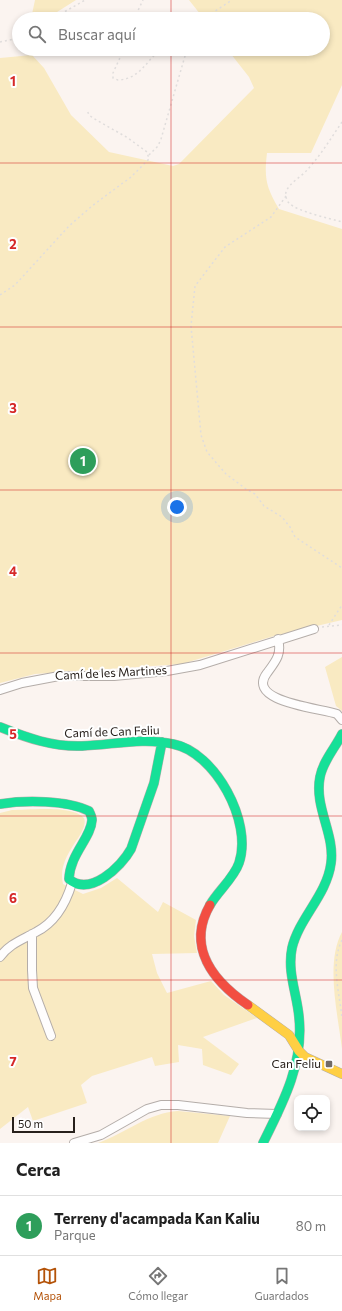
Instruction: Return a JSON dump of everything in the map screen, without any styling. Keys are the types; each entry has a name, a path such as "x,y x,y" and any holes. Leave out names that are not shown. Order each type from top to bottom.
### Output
{"street":[{"name":"Camí de les Martines","path":"0,690 22,683 59,676 114,676 200,665 278,639 314,629"},
{"path":"278,639 279,654 264,677 262,686 264,690 278,699 334,713 342,720"},
{"name":"Camí de Can Feliu","path":"0,727 45,743 70,747 162,742 176,744 184,747 217,777 231,795 241,831 241,849 239,864 211,903 203,918 200,929 202,951 212,972 221,983 240,1000 290,1036 300,1052 342,1074"},
{"path":"263,1143 291,1085 300,1052 299,1016 289,969 290,960 296,933 322,889 331,863 330,842 319,784 324,768 342,734"},
{"path":"0,804 28,802 71,803 88,811 91,815 91,825 68,870 69,879 72,883 83,885 104,876 119,866 131,851 158,769 162,752 162,742"},
{"path":"0,957 14,943 48,925 59,914 72,883"},
{"path":"32,934 33,988 51,1036"},
{"path":"74,1143 101,1135 147,1109 161,1105 178,1105 247,1113 277,1114"}],"path":[{"path":"64,12 85,0"},
{"path":"137,12 143,0"},
{"path":"214,12 232,0"},
{"path":"0,42 12,39"},
{"path":"121,56 113,73 113,78 118,80 132,77 141,71 155,56"},
{"path":"0,295 15,285 70,226 136,173 149,159 149,155 158,146 161,139 186,56"},
{"path":"87,110 89,115 93,118 128,138 149,155"},
{"path":"342,122 322,152 286,191 286,196 271,217 225,247 195,286 191,326 201,435 207,452 226,474 255,494 264,506 282,517 290,527 295,537 342,568"},
{"path":"286,196 290,204 342,222"},
{"path":"329,625 342,605"},
{"path":"314,629 329,625 342,625"},
{"path":"342,940 338,949 336,973 342,1019"}],"shaded area":[{"path":"35,0 76,0 57,12 32,12"},
{"path":"189,0 342,0 342,85 311,153 267,153 266,176 271,194 279,209 342,229 342,620 274,636 182,664 35,674 0,683 0,58 33,56 44,68 71,115 109,152 173,166 179,164 254,88 249,77 232,56 330,56 330,12 198,12"},
{"path":"342,657 342,711 336,706 325,667"},
{"path":"50,809 70,811 84,818 85,824 82,831 64,863 62,873 63,884 83,894 101,888 117,878 158,912 163,902 196,920 194,936 197,953 152,954 157,973 167,993 211,981 224,995 257,1018 203,1037 239,1064 231,1075 203,1065 202,1049 178,1045 179,1062 155,1066 152,1057 92,1076 81,1085 87,1103 33,1121 28,1107 0,1129 0,813 12,810"},
{"path":"342,932 342,1049 333,974 337,945"},
{"path":"178,1111 230,1116 218,1143 98,1143 157,1115"}],"traffic: fast":[{"path":"0,727 30,738 71,746 139,741 162,742 173,744 188,750 203,760 216,774 227,791 235,809 240,828 242,846 237,869 210,905"},
{"path":"263,1143 278,1113 295,1067 300,1034 298,1008 291,974 292,948 300,927 324,886 331,863 330,842 322,810 319,788 320,777 324,766 342,734"},
{"path":"0,804 46,802 80,807 89,811 92,819 91,827 76,854 70,870 69,879 77,884 95,882 104,878 113,871 131,849 154,783 162,742"}],"traffic: slow":[{"path":"248,1005 289,1035 299,1051 305,1057 342,1074"}],"traffic: jam":[{"path":"210,905 203,920 201,935 202,949 214,974 235,996 248,1005"}],"place":[{"name":"Terreny d'acampada Kan Kaliu","path":"83,461"},
{"name":"Can Feliu","path":"329,1064"}]}
